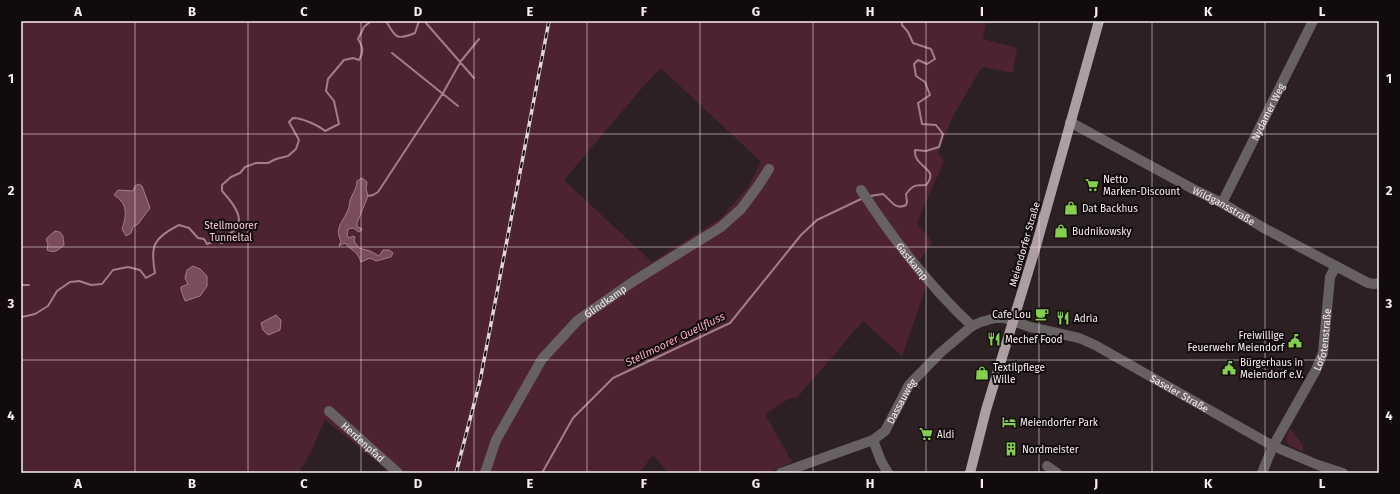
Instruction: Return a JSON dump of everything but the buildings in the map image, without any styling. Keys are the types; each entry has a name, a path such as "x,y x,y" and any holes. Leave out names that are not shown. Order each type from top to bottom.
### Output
{"main road":[{"name":"Meiendorfer Straße","path":"970,473 986,410 1036,246 1099,21"}],"street":[{"name":"Nydamer Weg","path":"1222,203 1313,21"},
{"name":"Wildgansstraße","path":"1070,122 1075,123 1222,203 1262,227 1368,283 1379,283"},
{"name":"Glindkamp","path":"485,473 496,440 542,359 578,320 634,282 721,227 741,209 769,168"},
{"name":"Gastkamp","path":"861,190 881,221 931,284 972,326"},
{"name":"Lofotenstraße","path":"1262,473 1273,446 1324,353 1330,276 1336,266"},
{"name":"Dassauweg","path":"781,473 873,440 885,430 909,385 940,353 972,326 995,318 1004,318 1014,321"},
{"name":"Saseler Straße","path":"1014,321 1030,327 1079,338 1095,345 1273,446 1318,466 1343,473"},
{"name":"Herdenpfad","path":"329,411 398,473"},
{"path":"873,440 880,461 888,473"},
{"path":"1047,466 1057,473"}],"green space":[{"name":"Stellmoorer Tunneltal","path":"21,21 986,21 983,39 1017,48 1013,73 982,67 953,116 938,152 944,161 917,223 932,242 919,261 917,273 926,287 902,356 863,321 797,398 790,398 765,414 792,462 769,473 668,473 653,455 639,473 391,473 325,420 299,473 21,473","holes":["661,68 761,162 749,186 721,218 652,262 564,180 642,88"]},
{"path":"1290,429 1303,445 1303,451 1291,446 1286,441 1287,434"}],"shaded area":[{"path":"362,178 367,182 366,189 368,196 357,223 357,227 361,228 362,230 359,232 353,228 348,229 347,235 349,238 353,236 355,237 354,241 359,248 370,251 379,256 383,250 389,250 393,253 391,257 376,261 370,258 361,262 356,253 345,243 339,246 341,241 338,232 340,225 349,208 350,200 356,188 357,181"},
{"path":"139,184 142,186 150,208 138,224 133,227 131,233 126,236 122,229 125,218 125,207 114,195 118,190 133,191 135,186"},
{"path":"55,231 62,234 64,245 52,252 47,250 48,244 46,239"},
{"path":"193,266 200,269 207,276 207,286 200,296 185,301 181,287 188,284 185,278 187,270"},
{"path":"276,315 281,320 280,330 268,335 263,330 261,323"}],"waterway":[{"path":"21,315 22,317 35,314 48,306 57,291 70,282 79,281 91,285 102,284 113,270 128,267 140,270 146,278 155,273 153,256 155,244 164,234 179,225 189,228 198,238 204,239 207,244 215,241 222,243 235,229 239,219 235,207 222,191 222,185 231,177 240,173 245,167 256,163 268,163 288,156 296,149 299,140 289,122 293,118 310,122 325,131 339,124 334,101 326,91 328,79 344,60 353,58 359,60 362,54 362,49 358,39 364,27 371,21"},
{"path":"386,21 394,34 400,37 415,33 419,21"},
{"name":"Stellmoorer Quellfluss","path":"870,196 883,194 893,204 899,207 906,205 906,194 908,191 914,186 926,185 930,179 929,171 918,161 915,150 926,151 939,147 943,134 936,125 922,124 918,103 930,95 925,82 916,76 914,64 918,60 927,64 935,59 931,49 913,43 908,32 902,25 902,21"},
{"path":"426,23 474,78"},
{"path":"368,196 378,192 443,93 461,61 479,39"},
{"path":"392,53 458,106"},
{"name":"Stellmoorer Quellfluss","path":"542,473 573,418 613,378 730,323 801,235 817,220 861,199"},
{"path":"21,285 29,285"}],"railway":[{"path":"456,473 480,381 549,21"}],"place":[{"name":"Netto Marken-Discount","path":"1092,185"},
{"name":"Dat Backhus","path":"1071,208"},
{"name":"Budnikowsky","path":"1061,231"},
{"name":"Cafe Lou","path":"1042,314"},
{"name":"Adria","path":"1063,318"},
{"name":"Mechef Food","path":"994,339"},
{"name":"Freiwillige Feuerwehr Meiendorf","path":"1295,341"},
{"name":"Bürgerhaus in Meiendorf e.V.","path":"1229,368"},
{"name":"Textilpflege Wille","path":"982,373"},
{"name":"Meiendorfer Park","path":"1009,422"},
{"name":"Aldi","path":"926,434"},
{"name":"Nordmeister","path":"1011,449"}]}
